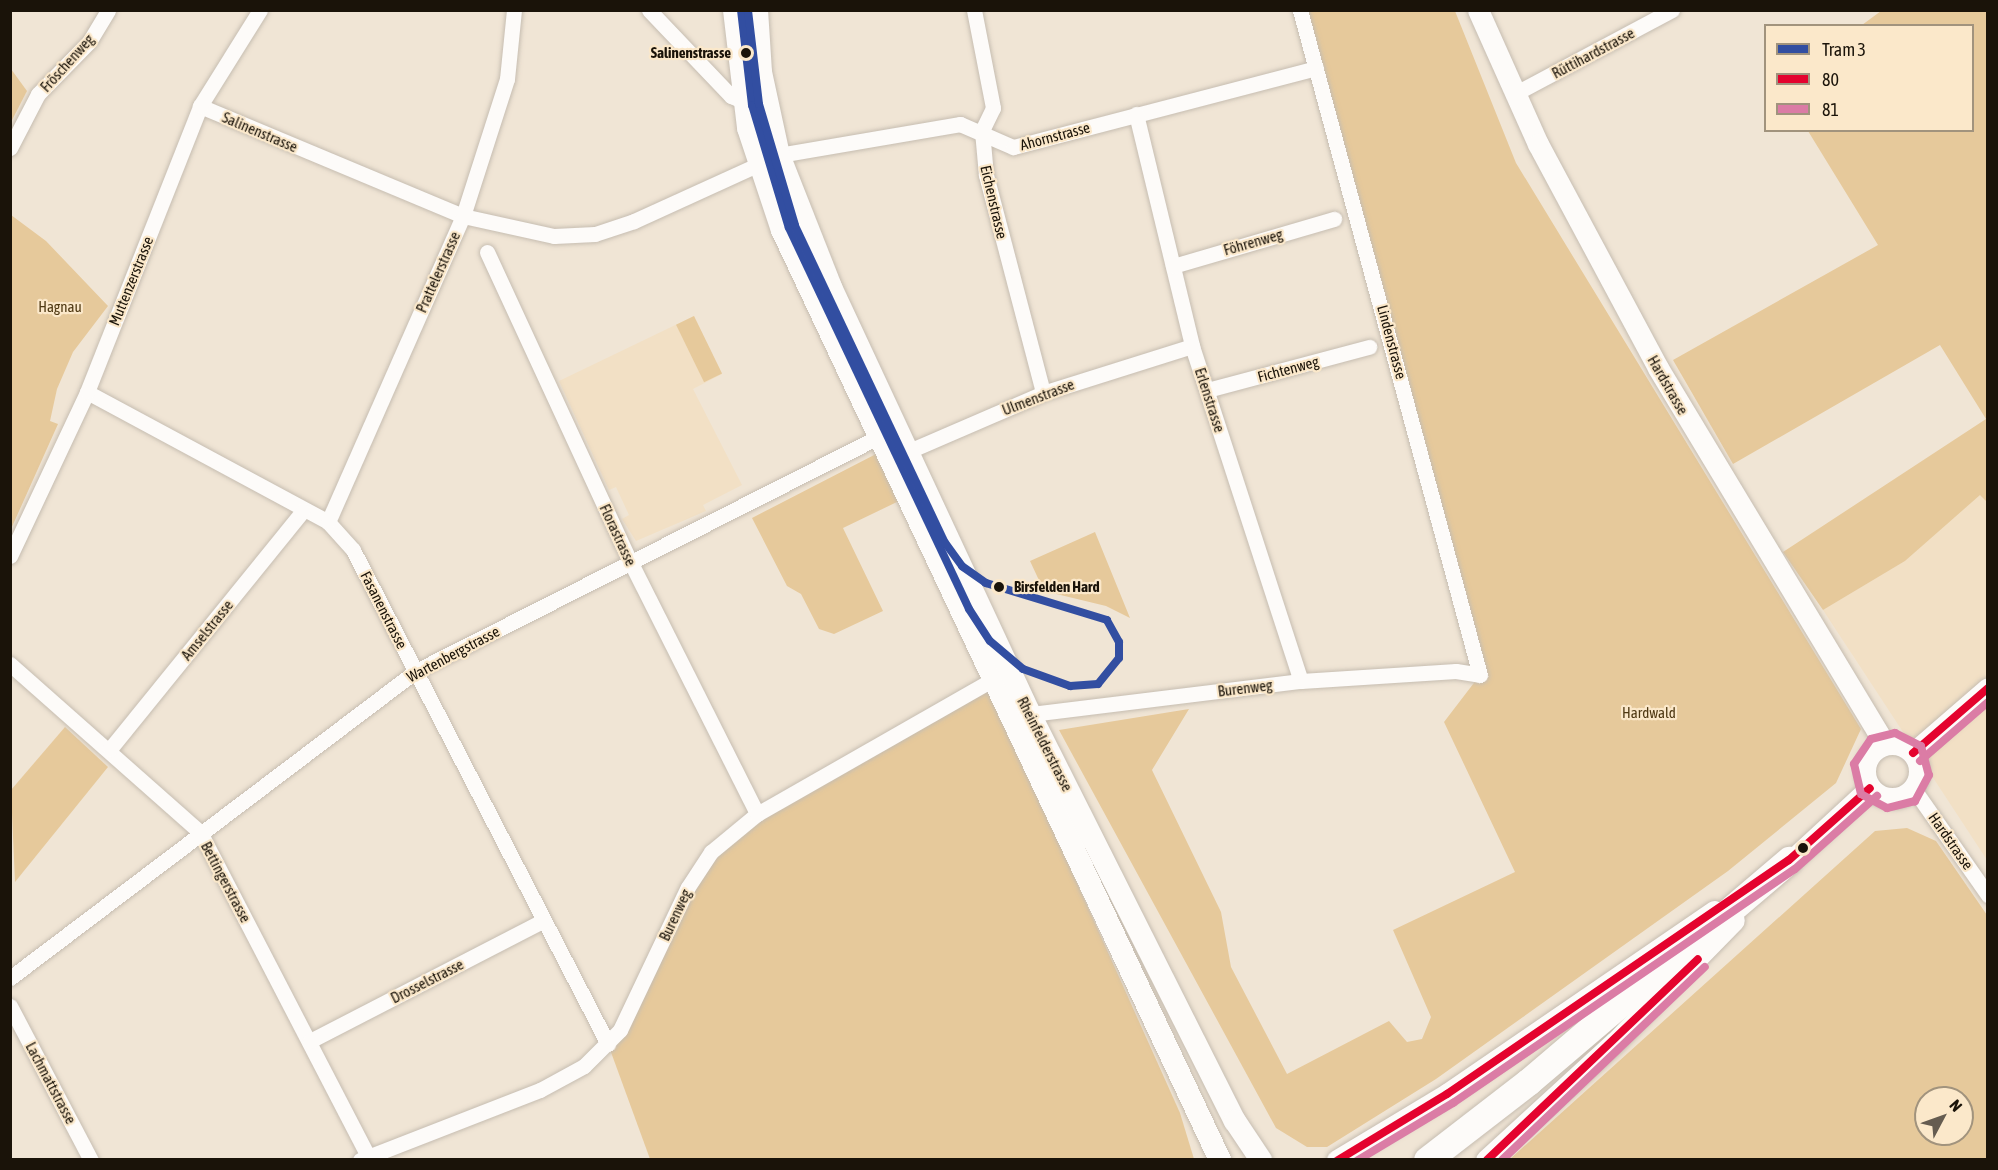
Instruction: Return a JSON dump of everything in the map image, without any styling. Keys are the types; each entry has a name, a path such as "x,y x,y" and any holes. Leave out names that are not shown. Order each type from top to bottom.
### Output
{"highway":[{"path":"1427,1160 1537,1075 1789,861"}],"main road":[{"name":"Rheinfelderstrasse","path":"734,10 743,104 802,222 898,456 1020,716 1220,1160"},
{"name":"Rheinfelderstrasse","path":"757,10 766,101 768,158 782,230 878,437 898,456"},
{"name":"Rheinfelderstrasse","path":"1020,716 1235,1122 1261,1160"}],"street":[{"name":"Fröschenweg","path":"10,148 38,94 89,42 108,10"},
{"name":"Muttenzerstrasse","path":"10,556 87,392 200,106 260,10"},
{"name":"Prattelerstrasse","path":"328,522 463,216 507,79 514,10"},
{"path":"649,10 743,104 766,101"},
{"name":"Eichenstrasse","path":"974,10 993,108 982,131 986,175 1043,393"},
{"name":"Lindenstrasse","path":"1300,10 1480,675"},
{"name":"Hardstrasse","path":"1478,10 1514,94 1658,368 1885,744"},
{"name":"Rüttihardstrasse","path":"1514,94 1672,10"},
{"name":"Ahornstrasse","path":"768,158 960,124 982,131 1013,147 1316,68"},
{"name":"Salinenstrasse","path":"200,106 463,216 514,231 595,234 634,222 768,158"},
{"name":"Erlenstrasse","path":"1136,114 1192,346 1301,681"},
{"name":"Föhrenweg","path":"1173,266 1334,219"},
{"name":"Florastrasse","path":"487,252 631,563 757,814"},
{"name":"Ulmenstrasse","path":"898,456 1043,393 1192,346"},
{"name":"Fichtenweg","path":"1207,390 1369,347"},
{"name":"Fasanenstrasse","path":"87,392 303,511 328,522 353,550 608,1044"},
{"name":"Wartenbergstrasse","path":"10,978 200,832 416,671 878,437"},
{"name":"Amselstrasse","path":"110,749 303,511"},
{"name":"Bettingerstrasse","path":"10,664 110,749 200,832 310,1041 364,1158"},
{"name":"Burenweg","path":"1020,716 1301,681 1456,671 1480,675"},
{"name":"Burenweg","path":"364,1158 540,1090 584,1066 608,1044 629,1014 688,887 711,852 757,814 1001,675"},
{"path":"1913,753 1988,688"},
{"path":"1885,744 1913,753 1919,774 1913,788 1896,798 1870,788 1864,774 1867,758 1885,744"},
{"path":"1486,1160 1673,986 1789,861 1870,788"},
{"name":"Hardstrasse","path":"1913,788 1988,895"},
{"path":"1337,1160 1447,1094 1789,861"},
{"name":"Drosselstrasse","path":"310,1041 544,921"},
{"name":"Lachmattstrasse","path":"10,1006 91,1160"}],"shaded area":[{"path":"694,316 722,374 693,389 742,485 703,505 706,511 636,541 622,519 629,515 616,487 609,490 559,381"},
{"path":"1980,494 1987,502 1987,860 1823,610 1905,561"}],"green space":[{"name":"Hardwald","path":"1300,11 1455,11 1516,163 1861,729 1836,783 1728,871 1436,1079 1327,1147 1307,1147 1276,1128 1059,730 1189,709 1152,770 1221,912 1231,967 1287,1074 1389,1021 1407,1042 1422,1039 1431,1017 1393,930 1515,872 1444,722 1480,675"},
{"path":"1881,11 1987,11 1987,502 1980,495 1905,561 1823,610 1783,552 1986,419 1940,345 1733,464 1673,360 1878,245 1809,132 1974,132 1974,24 1863,24"},
{"path":"11,69 27,91 11,122"},
{"name":"Hagnau","path":"11,215 46,241 108,306 73,352 57,389 50,421 58,424 11,529"},
{"path":"694,316 722,374 704,382 676,325"},
{"path":"878,453 899,501 843,528 883,611 834,634 819,629 801,594 787,586 752,518"},
{"path":"1095,532 1130,618 1106,606 1044,591 1030,561"},
{"path":"987,682 1180,1113 1194,1159 650,1159 608,1044 688,887 749,820"},
{"path":"65,727 108,767 15,882 11,790"},
{"path":"1907,828 1936,841 1987,915 1987,1159 1510,1159 1875,831"}],"tram line":[{"name":"3","path":"741,10 752,105 789,228 969,609 990,641 1023,669 1070,686 1098,684 1119,658 1119,642 1107,620 986,583 962,566 945,543 795,225 759,104 748,10"}],"transit line":[{"name":"80","path":"1913,753 1988,688"},
{"name":"81","path":"1920,761 1988,702"},
{"name":"81","path":"1861,794 1854,764 1871,739 1895,733 1921,746 1929,775 1915,801 1887,808 1863,795"},
{"name":"80","path":"1338,1160 1447,1094 1789,860 1870,788"},
{"name":"81","path":"1358,1160 1453,1103 1795,869 1877,796"},
{"name":"80","path":"1487,1160 1698,959"},
{"name":"81","path":"1502,1160 1705,967"}],"place":[{"name":"Salinenstrasse","path":"746,53"},
{"name":"Birsfelden Hard","path":"999,587"}]}
